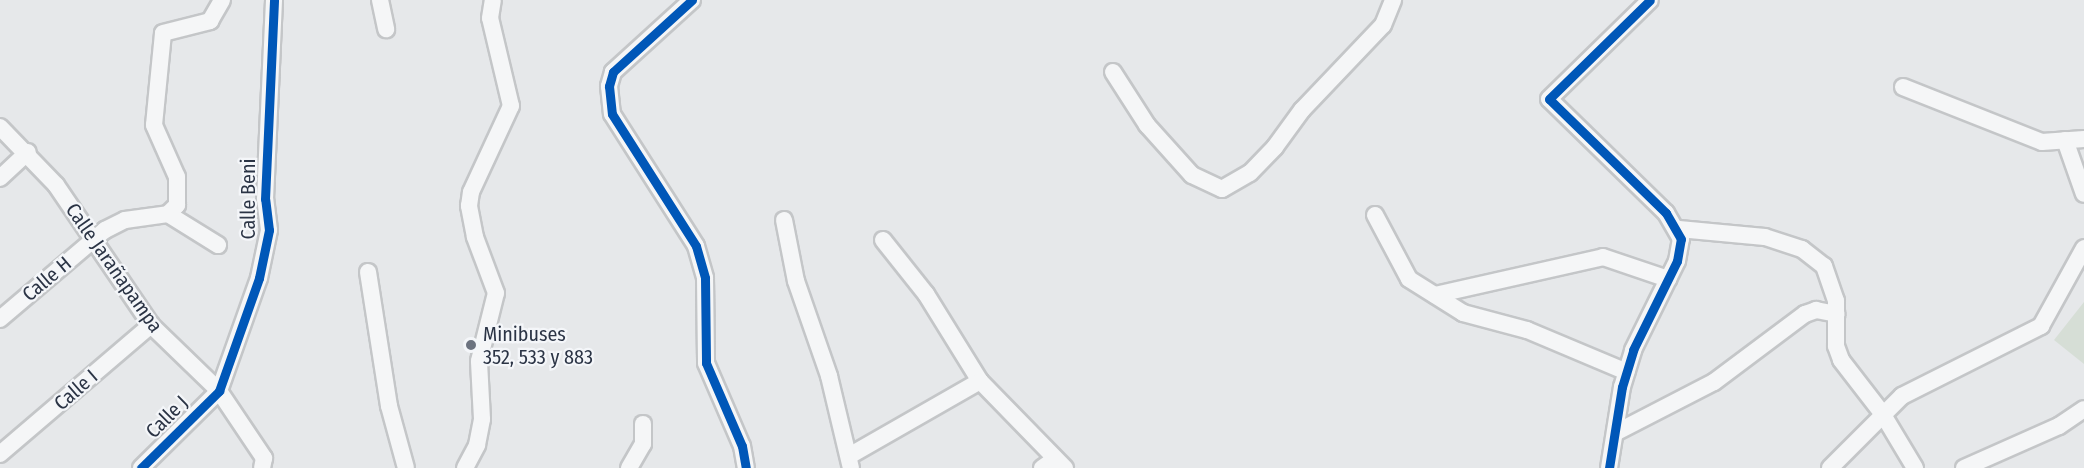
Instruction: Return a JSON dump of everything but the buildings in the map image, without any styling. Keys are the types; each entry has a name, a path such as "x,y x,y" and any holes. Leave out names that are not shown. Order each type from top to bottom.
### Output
{"street":[{"path":"218,245 168,214 180,196 177,177 154,125 163,33 210,21 222,0"},
{"path":"380,0 386,29"},
{"path":"465,468 477,445 482,419 479,362 496,293 475,237 469,206 483,162 507,121 511,106 490,18 493,0"},
{"path":"692,0 613,72 609,86 612,114 696,246 705,278 706,363 742,446 746,468"},
{"path":"1113,72 1147,125 1192,175 1222,189 1250,173 1275,147 1302,110 1383,25 1393,0"},
{"path":"1609,468 1627,372 1677,261 1681,239 1678,229 1549,99 1650,0"},
{"name":"Calle Beni","path":"219,391 260,278 269,231 265,189 272,1"},
{"path":"1903,87 2042,142 2084,139"},
{"name":"Calle Jarañapampa","path":"0,127 28,152 94,240 151,325 219,391 264,458 262,468"},
{"path":"2065,140 2084,194"},
{"path":"0,178 28,152"},
{"name":"Calle H","path":"0,319 94,240 125,220 168,214"},
{"path":"1375,215 1409,279 1463,313 1527,330 1627,372"},
{"path":"784,220 796,281 829,376 850,462 980,381"},
{"path":"1678,229 1766,237 1802,249 1824,266 1832,282 1837,314 1836,346 1841,360 1882,413 1915,468"},
{"path":"883,240 926,294 980,381 1054,465"},
{"path":"1830,468 1882,413 1902,396 2041,326 2083,253"},
{"path":"1435,295 1603,257 1668,279"},
{"path":"368,272 389,406 406,468"},
{"path":"1615,433 1714,382 1805,314 1816,310 1837,314"},
{"name":"Calle I","path":"0,454 151,325"},
{"name":"Calle J","path":"141,468 219,391"},
{"path":"1964,468 2059,426 2084,409"},
{"path":"629,468 643,444 643,424"}],"shaded area":[{"path":"2084,302 2084,364 2054,340"}],"cycle path":[{"path":"141,468 219,391 259,278 269,230 265,199 274,0"},
{"path":"692,0 613,72 609,86 612,114 696,246 705,278 706,363 742,446 746,468"},
{"path":"1609,468 1622,387 1633,350 1677,261 1681,239 1666,213 1549,99 1650,0"}],"place":[{"name":"Minibuses 352, 533 y 883","path":"471,345"}]}
